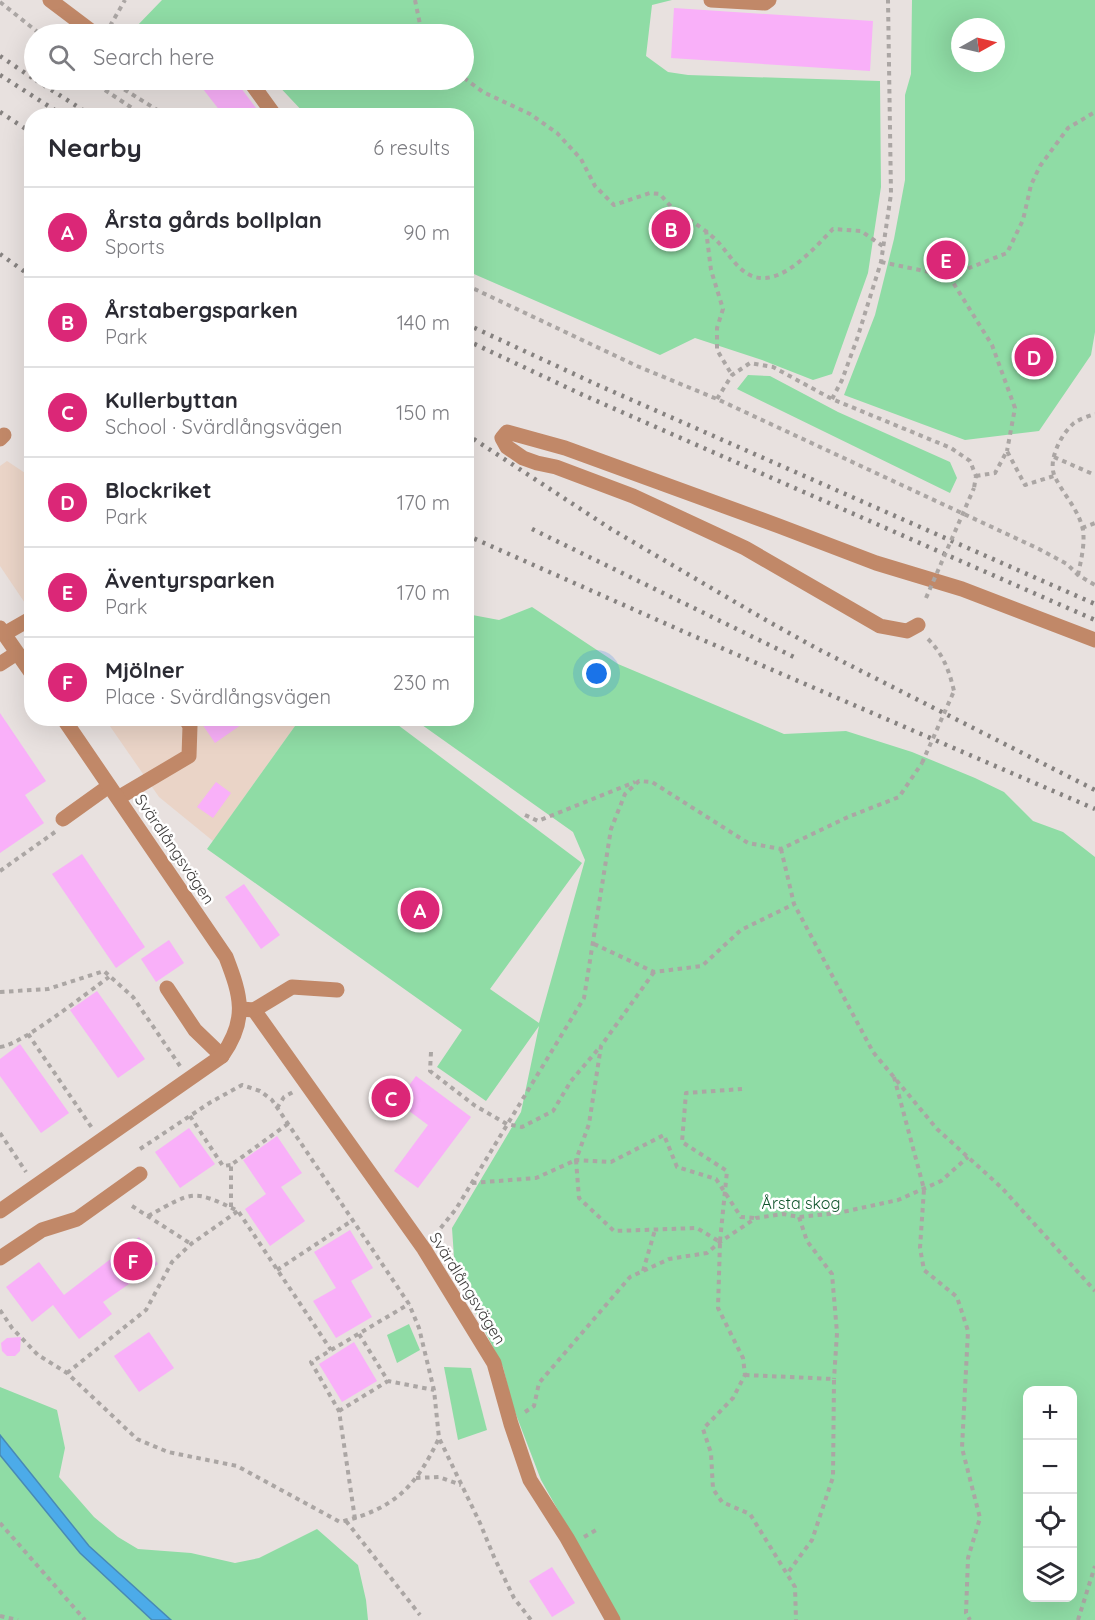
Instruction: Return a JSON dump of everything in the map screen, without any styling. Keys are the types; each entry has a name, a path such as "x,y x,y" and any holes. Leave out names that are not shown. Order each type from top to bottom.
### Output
{"street":[{"path":"50,0 82,24"},
{"path":"711,0 765,3 769,0"},
{"path":"256,90 269,108"},
{"path":"918,625 907,631 880,626 745,548 633,496 556,467 524,458 507,447 502,438 507,432 565,448 876,563 962,589 1095,640"},
{"path":"24,621 2,631 24,663"},
{"path":"0,664 17,653"},
{"name":"Svärdlångsvägen","path":"69,726 226,957 248,1010 424,1249 494,1363 530,1480 567,1538 613,1620"},
{"path":"63,819 189,756 190,726"},
{"path":"248,1010 292,987 337,990"},
{"path":"167,988 195,1030 222,1056"},
{"name":"Svärdlångsvägen","path":"0,1211 222,1056 235,1038 248,1010"},
{"path":"0,1258 42,1230 77,1219 140,1174"}],"path":[{"path":"111,24 125,0"},
{"path":"415,0 420,24"},
{"path":"832,399 842,380 857,339 884,247 891,194 888,0"},
{"path":"0,2 28,24"},
{"path":"474,85 483,92 530,114 557,133 581,159 595,186 614,205 650,193 660,194 675,210 706,230 741,269 751,276 762,278 779,275 799,263 833,229 861,231 884,247"},
{"path":"106,90 132,108"},
{"path":"111,90 112,94"},
{"path":"125,90 154,108"},
{"path":"881,262 949,276 1006,252 1023,220 1031,185 1040,166 1068,128 1095,112"},
{"path":"706,230 711,270 723,309 717,328 717,350 732,375"},
{"path":"949,276 992,345 1015,408 1007,451 995,473 976,476"},
{"path":"474,289 637,366 717,399 1039,549 1067,564 1078,575 1095,585"},
{"path":"525,815 538,821 639,781 652,782 748,843 781,849 848,817 899,797 922,763 954,690 950,673 940,651 918,625 927,598 974,488 976,476 969,461 951,448 832,399 773,367 750,363 732,375 717,399"},
{"path":"1078,575 1084,550 1082,528 1073,506 1052,469 1062,437 1074,423 1095,414"},
{"path":"1007,451 1025,486 1054,476"},
{"path":"1054,457 1095,475"},
{"path":"1082,528 1095,523"},
{"path":"424,1249 456,1209 584,998 611,830 625,794 639,781"},
{"path":"0,871 56,831 63,819"},
{"path":"781,849 794,904 873,1052 937,1130 1002,1188 1095,1291"},
{"path":"594,944 654,972 702,966 741,930 794,904"},
{"path":"0,992 48,989 104,970 133,998 189,1079"},
{"path":"431,1052 430,1071 474,1104 507,1124 522,1127 553,1111 571,1081 601,1046 654,972"},
{"path":"0,1047 8,1046 28,1034 109,977"},
{"path":"28,1034 101,1141"},
{"path":"601,1046 592,1114 576,1160 579,1198 614,1231 697,1228 720,1242"},
{"path":"894,1077 924,1189 920,1248 924,1270 957,1296 968,1331 962,1448 980,1518 968,1558 966,1613 970,1620"},
{"path":"140,1149 242,1085 260,1091 272,1100 409,1305 419,1328 434,1390 439,1438 514,1598 531,1620"},
{"path":"741,1089 686,1093 682,1142 727,1171 720,1242 718,1308 743,1358 745,1375 733,1398 703,1429 711,1453 713,1489 722,1502 750,1514 795,1587 796,1620"},
{"path":"190,1116 223,1166 231,1165 290,1124"},
{"path":"0,1133 35,1186"},
{"path":"472,1183 536,1178 576,1160 611,1162 664,1136 677,1167 716,1179 741,1217 756,1218 783,1214 799,1217 838,1213 898,1200 941,1181 968,1157"},
{"path":"231,1165 231,1207"},
{"path":"148,1216 182,1197 198,1194 216,1199 238,1211 331,1350"},
{"path":"132,1206 191,1244"},
{"path":"67,1373 146,1310 172,1262 191,1244 238,1211"},
{"path":"787,1574 812,1540 833,1477 837,1333 832,1274 807,1241 799,1217"},
{"path":"511,1424 534,1406 539,1383 630,1277 669,1259 707,1253 756,1218"},
{"path":"277,1270 353,1220"},
{"path":"643,1271 655,1230"},
{"path":"355,1519 339,1411 311,1362 409,1305"},
{"path":"0,1310 12,1328 38,1355 67,1373 137,1439 168,1452 237,1466 340,1522 355,1519 384,1506 410,1487 427,1462 439,1438"},
{"path":"359,1334 388,1381"},
{"path":"745,1375 834,1379"},
{"path":"339,1411 388,1381 434,1390"},
{"path":"416,1478 439,1477 462,1485"},
{"path":"346,1521 420,1615"},
{"path":"0,1523 85,1620"},
{"path":"1078,1620 1095,1566"},
{"path":"0,1616 18,1620"}],"shaded area":[{"path":"7,461 24,472 24,602 0,566 0,466"},
{"path":"110,726 295,726 213,841 159,797"}],"green space":[{"path":"162,0 672,0 652,5 646,56 668,72 688,75 880,81 881,187 868,273 832,374 813,380 695,338 660,355 474,274 474,108 299,108 282,90 474,90 474,24 139,24"},
{"path":"912,0 1095,0 1095,332 1091,355 1039,431 965,440 844,395 875,315 894,239 905,180 905,95 911,74"},
{"path":"748,375 770,376 838,412 950,462 957,478 950,493 737,389"},
{"name":"Årsta skog","path":"532,607 618,664 784,734 846,731 912,752 975,778 1004,792 1033,821 1063,832 1095,857 1095,1620 620,1620 541,1480 512,1404 503,1367 455,1272 452,1228 521,1112 539,1026 486,1101 437,1067 462,1030 207,849 295,726 399,726 582,863 490,989 539,1023 585,860 573,832 423,726 474,726 474,615 499,620"},
{"path":"409,1324 420,1350 397,1363 387,1335"},
{"path":"444,1367 471,1368 487,1430 458,1440"},
{"path":"0,1387 57,1410 65,1448 59,1477 94,1517 118,1537 138,1549 191,1553 235,1563 259,1558 317,1529 358,1565 368,1620 0,1620"}],"water":[{"path":"0,1435 89,1546 171,1620 152,1620 80,1553 0,1455"}],"building":[{"path":"674,8 873,21 870,71 671,58"},
{"path":"204,90 242,90 256,108 218,108"},
{"path":"0,713 46,781 25,795 44,823 0,853"},
{"path":"203,726 239,726 215,743"},
{"path":"216,782 231,793 213,818 197,807"},
{"path":"82,854 145,947 116,968 52,874"},
{"path":"244,884 280,935 261,949 225,897"},
{"path":"169,940 184,963 156,982 141,959"},
{"path":"97,991 145,1059 118,1078 70,1010"},
{"path":"20,1044 69,1113 41,1133 0,1076 0,1059"},
{"path":"416,1076 471,1117 418,1188 394,1171 428,1125 397,1102"},
{"path":"189,1128 215,1164 180,1188 155,1152"},
{"path":"277,1136 302,1173 281,1187 305,1221 270,1246 245,1209 266,1194 243,1160"},
{"path":"350,1230 373,1268 351,1281 372,1317 336,1338 313,1301 336,1288 314,1252"},
{"path":"139,1237 158,1264 103,1302 112,1314 79,1339 53,1305 32,1322 6,1287 39,1262 64,1295"},
{"path":"149,1332 174,1368 139,1392 114,1356"},
{"path":"21,1337 20,1351 15,1356 7,1356 2,1351 1,1343 7,1338"},
{"path":"354,1342 377,1381 342,1402 319,1364"},
{"path":"552,1567 575,1603 552,1617 529,1581"}],"railway":[{"path":"0,56 24,72"},
{"path":"0,75 52,108"},
{"path":"52,90 80,108"},
{"path":"0,112 24,128"},
{"path":"0,254 24,271"},
{"path":"474,328 600,386 1095,604"},
{"path":"474,344 583,395 1095,620"},
{"path":"474,439 611,529 764,619 816,648 1095,790"},
{"path":"532,529 796,658"},
{"path":"474,539 1095,809"}],"place":[{"name":"Årstabergsparken","path":"671,229"},
{"name":"Äventyrsparken","path":"946,260"},
{"name":"Blockriket","path":"1034,357"},
{"name":"Årsta gårds bollplan","path":"420,910"},
{"name":"Kullerbyttan","path":"391,1098"},
{"name":"Mjölner","path":"133,1261"}]}
